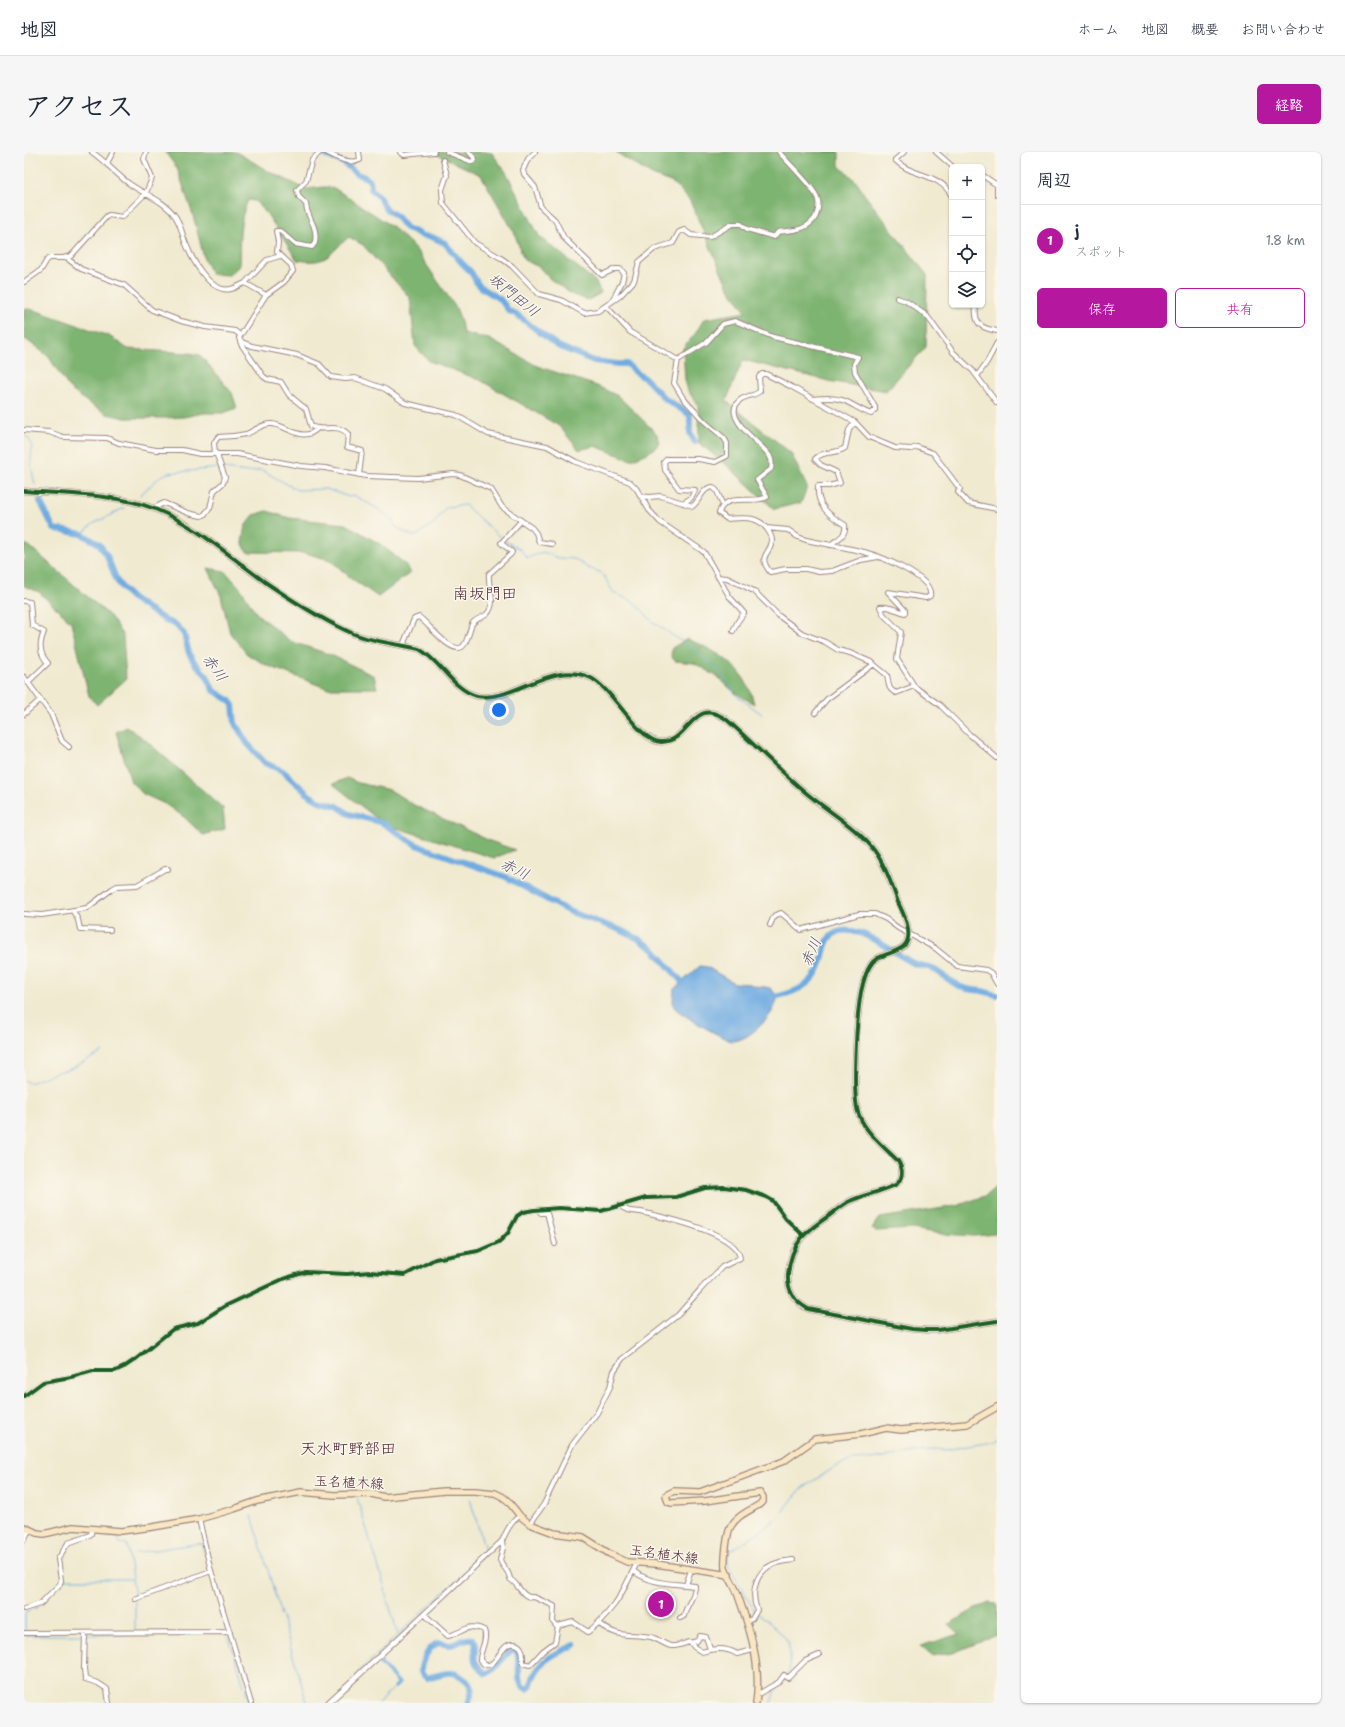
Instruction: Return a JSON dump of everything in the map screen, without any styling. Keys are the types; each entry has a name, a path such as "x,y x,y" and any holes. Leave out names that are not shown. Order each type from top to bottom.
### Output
{"main road":[{"path":"756,1703 756,1660 747,1621 725,1568 729,1530 737,1518 763,1502 762,1494 760,1493 706,1502 671,1503 666,1499 666,1495 669,1492 700,1492 784,1461 815,1439 861,1434 886,1428 909,1430 945,1425 967,1424 997,1407"},
{"name":"玉名植木線","path":"27,1529 44,1534 73,1527 121,1531 159,1526 199,1519 257,1501 301,1492 334,1495 372,1494 384,1497 459,1490 495,1493 508,1500 520,1516 530,1524 554,1533 583,1537 621,1559 637,1563 656,1564 729,1575"}],"street":[{"path":"92,152 128,183 158,200 175,215 196,264 209,281 224,289 230,289 245,282 267,260 280,256"},
{"path":"107,164 113,152"},
{"path":"24,282 40,270 50,258 68,257 107,216 122,217 146,192 152,178 144,159 146,152"},
{"path":"320,152 312,160 306,181 297,190 299,197 306,204 307,211 315,225 315,243 312,247 295,244 277,230 278,242 276,250 280,256 291,265 293,271 284,282 266,295 239,337 241,344 260,373 267,379 281,382 289,395 306,410 311,426 318,428 330,427 343,430 348,434 347,447 362,451 359,475"},
{"path":"326,152 340,159 352,162 360,160 359,152"},
{"path":"400,152 404,155 434,152"},
{"path":"447,152 472,162 475,159 469,152"},
{"path":"535,152 525,164 523,170 524,174 535,187 541,207 555,220 564,238 602,275 615,269 620,269 624,273 622,282 612,301"},
{"path":"443,160 447,175 442,190 443,203 474,244 501,258 512,266 535,290 545,297 561,300 584,313 594,312 620,296 634,281 639,262 654,249 672,243 680,232 684,230 691,235 710,237 735,224 741,224 747,229 774,237 778,232 804,228 809,224 816,216 818,199 809,186 779,152"},
{"path":"904,152 895,160 900,166 939,181 945,185 949,191"},
{"path":"936,152 950,164"},
{"path":"985,176 996,182 997,195"},
{"path":"68,257 69,260 81,269 124,285 148,307 158,312 205,328 234,331 242,342 252,346 297,356 319,364 331,377 345,379 354,378 384,389 405,403 456,415 488,434 547,446 576,462 625,479 636,488 649,510 660,522 696,545 704,552 729,596 744,614 738,621 733,631"},
{"path":"245,282 266,295"},
{"path":"897,298 906,301 927,316 953,352 977,376 997,403"},
{"path":"606,306 630,332 678,360"},
{"path":"976,308 978,323 982,328 997,331"},
{"path":"683,503 691,498 695,490 679,489 665,470 664,462 667,459 698,459 715,462 727,456 728,443 704,421 678,390 674,383 678,360 707,342 724,324 735,321 772,337 858,357 854,364 855,372 875,407 875,410 871,414 836,398 813,399"},
{"path":"977,376 987,362 997,343"},
{"path":"878,557 861,560 832,571 820,572 806,569 786,569 770,572 765,561 766,551 772,543 772,537 766,528 755,519 746,517 727,519 723,518 719,514 723,506 736,499 757,500 767,497 757,480 771,469 772,464 769,455 743,430 736,415 736,403 740,399 757,394 760,391 759,378 762,374 766,374 790,386 855,422 869,437 887,445 903,449 917,447 933,453 960,490 958,492 968,503 997,509"},
{"path":"830,545 844,535 846,528 845,525 834,518 820,505 817,493 818,486 829,486 840,483 840,479 836,472 821,465 814,459 820,454 839,452 846,448 849,430 855,422"},
{"path":"154,508 164,503 201,516 204,515 210,508 214,491 225,480 214,443 218,437 247,434 266,425 272,424 305,435 315,432 318,428"},
{"path":"24,430 49,432 65,438 107,438 119,443 156,450 182,450 200,454 237,454 359,475 418,478 453,474 460,475 491,489 502,506 536,532 539,542 552,544"},
{"path":"640,496 661,496 693,506 698,502 704,491 709,487 713,487 717,491 723,506"},
{"path":"24,491 111,498 154,508 188,526 268,584 341,627 368,638 403,645 426,653 436,661 458,686 471,694 483,697 495,695 555,675 570,673 584,675 597,682 607,690 645,735 655,741 666,742 678,736 697,716 708,712 720,715 805,792 849,826 870,845 880,859 889,877 907,925 908,932 907,940 903,947 896,952 874,960 870,965 865,978 860,998 855,1095 858,1114 862,1122 898,1161 901,1167 902,1175 897,1184 851,1201 803,1235 793,1252 788,1280 794,1299 808,1309 919,1329 938,1330 997,1320"},
{"path":"403,645 414,619 419,617 444,642 457,648 462,647 465,644 474,621 486,615 490,609 493,598 489,574 512,552 501,543 520,521"},
{"path":"766,528 788,530 801,539 864,552 911,573 922,581 929,588 930,596 926,598 888,592 905,610 905,613 885,606 880,607 884,615 901,632 897,659 914,686 940,705 969,734 997,758"},
{"path":"718,577 728,578 754,590 779,616 802,633 824,642 838,650 874,664 887,675 888,687 892,691 896,693 914,686"},
{"path":"24,601 30,602 32,625 44,632 41,640 41,651 43,657 48,662 28,682"},
{"path":"815,713 827,699 874,664"},
{"path":"24,677 51,714 62,741 69,747"},
{"path":"24,714 40,700"},
{"path":"24,914 42,915 91,907 117,886 137,885 168,869"},
{"path":"73,911 78,920 80,929 110,930"},
{"path":"770,925 774,916 781,913 801,930 859,914 875,914 935,948 957,966 988,971 997,984"},
{"path":"24,1396 43,1382 72,1377 93,1371 109,1372 124,1367 173,1329 198,1323 225,1306 283,1279 306,1272 347,1274 373,1272 405,1275 435,1259 478,1251 499,1242 508,1233 519,1215 538,1210 559,1208 601,1211 646,1198 676,1197 709,1187 724,1187 758,1193 773,1201 786,1219 803,1235"},
{"path":"530,1524 544,1504 572,1445 597,1413 610,1387 614,1371 622,1359 678,1315 722,1267 740,1258 738,1252 734,1248 721,1237 711,1232 692,1225 643,1212 626,1211 620,1205"},
{"path":"538,1210 541,1213 547,1213 555,1244"},
{"path":"328,1703 502,1541 510,1526 516,1518 520,1516"},
{"path":"199,1519 211,1571 251,1703"},
{"path":"24,1609 40,1604 60,1584 61,1580 58,1559 68,1543 88,1536 91,1534 92,1528"},
{"path":"24,1540 27,1529"},
{"path":"424,1614 448,1636 470,1626 478,1627 484,1630 486,1640 480,1654 480,1660 485,1665 491,1664 508,1644 514,1643 519,1646 522,1651 523,1663 530,1666 543,1651 555,1642 557,1627 553,1622 554,1606 534,1597 526,1596 515,1581 510,1578 508,1571 502,1565 500,1560 503,1548 502,1541"},
{"path":"747,1621 752,1619 756,1612 754,1596 755,1586 760,1574 777,1563 793,1560"},
{"path":"557,1627 573,1622 588,1632 615,1603 637,1563"},
{"path":"686,1585 690,1570"},
{"path":"135,1599 211,1571"},
{"path":"633,1571 654,1582 695,1586 695,1593 685,1610 684,1616 680,1618"},
{"path":"598,1623 607,1630 619,1635 635,1634 652,1638 671,1646 696,1641 700,1636 706,1637 710,1649"},
{"path":"24,1633 230,1632"},
{"path":"84,1633 85,1679 98,1683 107,1689 109,1703"},
{"path":"690,1642 694,1647 702,1652 713,1648 731,1650 737,1654 753,1650"},
{"path":"757,1693 760,1693 779,1682 786,1676 788,1678 805,1662 819,1655"}],"green space":[{"path":"165,152 236,152 270,172 306,189 325,187 334,188 393,227 415,248 456,308 461,321 463,333 489,339 537,366 597,386 618,396 657,434 659,444 648,453 631,460 595,446 579,450 559,426 480,380 429,361 415,346 410,298 363,245 349,237 331,254 322,260 297,260 267,214 255,201 248,200 241,224 239,266 229,275 211,274 204,258 193,215 177,168"},
{"path":"432,152 491,152 506,172 539,236 595,281 601,293 588,300 573,295 550,279 539,267 524,260 514,232 481,175"},
{"path":"617,152 839,152 839,166 858,183 864,194 927,275 926,347 886,391 829,381 743,360 726,401 791,453 807,487 801,503 774,509 730,468 699,443 698,405 688,391 685,380 683,348 695,334 704,319 746,312 728,287 690,201 673,183 652,175"},
{"path":"24,308 37,311 109,336 128,349 200,355 232,393 237,408 223,413 204,413 184,417 164,418 125,418 107,414 90,404 70,389 48,356 24,338"},
{"path":"267,511 289,518 346,524 380,544 405,564 410,573 378,597 351,578 330,560 305,553 247,552 242,542 245,526 254,515"},
{"path":"24,545 28,545 111,617 123,636 126,679 97,705 89,696 71,622 39,592 24,586"},
{"path":"208,568 225,571 241,589 257,614 290,641 331,655 374,676 377,688 326,688 266,665 247,654 230,633 221,596"},
{"path":"687,639 710,649 730,662 745,680 754,704 734,692 718,677 694,663 675,661 671,656 672,648"},
{"path":"127,727 143,738 223,808 225,829 203,835 184,817 165,804 143,794 131,782 116,732"},
{"path":"347,778 358,783 390,790 414,805 490,841 515,850 494,858 384,824 333,784"},
{"path":"997,1186 997,1234 974,1236 942,1234 912,1229 876,1231 872,1229 880,1218 956,1206 985,1196"},
{"path":"989,1603 997,1604 997,1635 953,1653 932,1656 920,1646 960,1634 949,1624"}],"water":[{"path":"700,966 707,967 734,983 750,984 770,988 774,992 777,999 772,1012 753,1032 739,1040 732,1041 712,1032 683,1014 673,1005 674,989"}],"waterway":[{"name":"坂門田川","path":"319,152 344,163 357,174 370,181 371,189 379,197 386,209 395,215 406,228 422,236 432,237 445,243 471,272 477,283 483,289 500,299 509,311 516,314 558,346 594,361 627,364 646,379 664,398 690,415 690,433 695,442"},
{"path":"24,435 30,440 31,443 31,466 35,484"},
{"path":"140,495 161,476 168,473 218,468"},
{"path":"224,469 248,472 262,470 297,490 326,489 349,497 355,496 378,509 392,520 396,527 412,536 418,535 436,521 446,507 465,505 502,539"},
{"name":"赤川","path":"40,501 54,529 82,534 99,544 107,556 117,581 123,589 133,599 166,621 176,625 184,634 189,653 194,662 207,676 213,690 229,700 233,705 235,723 247,743 265,763 283,771 309,795 319,801 337,806 349,814 384,824 413,843 424,848 506,877 568,911 620,930 637,938 654,950 683,983 688,986"},
{"path":"82,534 93,524 124,508"},
{"path":"505,541 520,549 527,558 543,552 558,558 575,559 588,568 600,572 613,592 635,603 653,622 699,653 720,672 736,695 763,715"},
{"name":"赤川","path":"769,998 785,994 807,984 818,971 826,943 830,937 839,931 860,933 872,938 913,963 926,966 939,972 953,983 961,987 997,995"},
{"path":"24,1080 29,1083 58,1072 68,1070 103,1052"},
{"path":"755,1611 729,1567 729,1552 776,1519 802,1488 840,1464 853,1460 871,1459 934,1449 945,1450 991,1442 997,1439"},
{"path":"357,1498 384,1585"},
{"path":"358,1672 486,1553 470,1499"},
{"path":"252,1516 281,1615"},
{"path":"107,1537 118,1537 119,1543 127,1544 135,1598"},
{"path":"135,1553 201,1543 205,1555"},
{"path":"62,1585 63,1579 132,1579"},
{"path":"384,1588 398,1634"},
{"path":"42,1604 49,1598"},
{"path":"135,1601 135,1630"},
{"path":"25,1631 25,1612 38,1607"},
{"path":"758,1613 780,1632 788,1643 790,1652 790,1668 787,1676"},
{"path":"282,1618 307,1703"},
{"path":"86,1635 191,1634"},
{"path":"24,1635 82,1635"},
{"path":"229,1638 244,1686"},
{"path":"468,1703 472,1690 468,1683 460,1676 454,1673 449,1673 427,1678 422,1674 421,1670 425,1656 435,1645 439,1643 451,1645 465,1639 473,1639 476,1644 474,1654 476,1664 486,1674 493,1670 511,1650 515,1649 519,1659 520,1682 527,1689 530,1687 537,1671 546,1660 575,1645"},
{"path":"378,1661 399,1683 395,1687"},
{"path":"771,1703 774,1693 785,1678"},
{"path":"378,1703 395,1687"},
{"path":"245,1689 249,1703"}],"cycle path":[{"path":"24,491 125,500 141,504 171,516 200,533 268,584 332,624 362,637 419,649 427,654 461,688 477,696 491,696 504,693 547,677 561,674 576,674 591,678 600,684 635,725 653,740 661,742 671,740 679,735 698,716 706,713 715,714 727,720 813,799 839,817 863,837 875,851 887,872 907,924 908,935 906,943 902,948 881,956 875,960 864,978 859,1003 855,1074 857,1105 862,1122 881,1145 898,1161 902,1170 902,1175 897,1184 842,1205 813,1227 801,1239 792,1254 788,1275 790,1291 795,1299 808,1309 912,1329 938,1330 997,1321"},
{"path":"24,1396 43,1382 93,1371 115,1371 124,1367 173,1329 198,1323 225,1306 283,1279 306,1272 347,1274 370,1272 405,1275 435,1259 478,1251 499,1242 508,1233 517,1216 523,1212 559,1208 601,1211 646,1198 676,1197 705,1188 724,1187 746,1190 773,1201 786,1219 803,1235"}],"place":[{"name":"j","path":"661,1604"}],"district":[{"name":"南坂門田","path":"485,593"},
{"name":"天水町野部田","path":"348,1448"}]}
